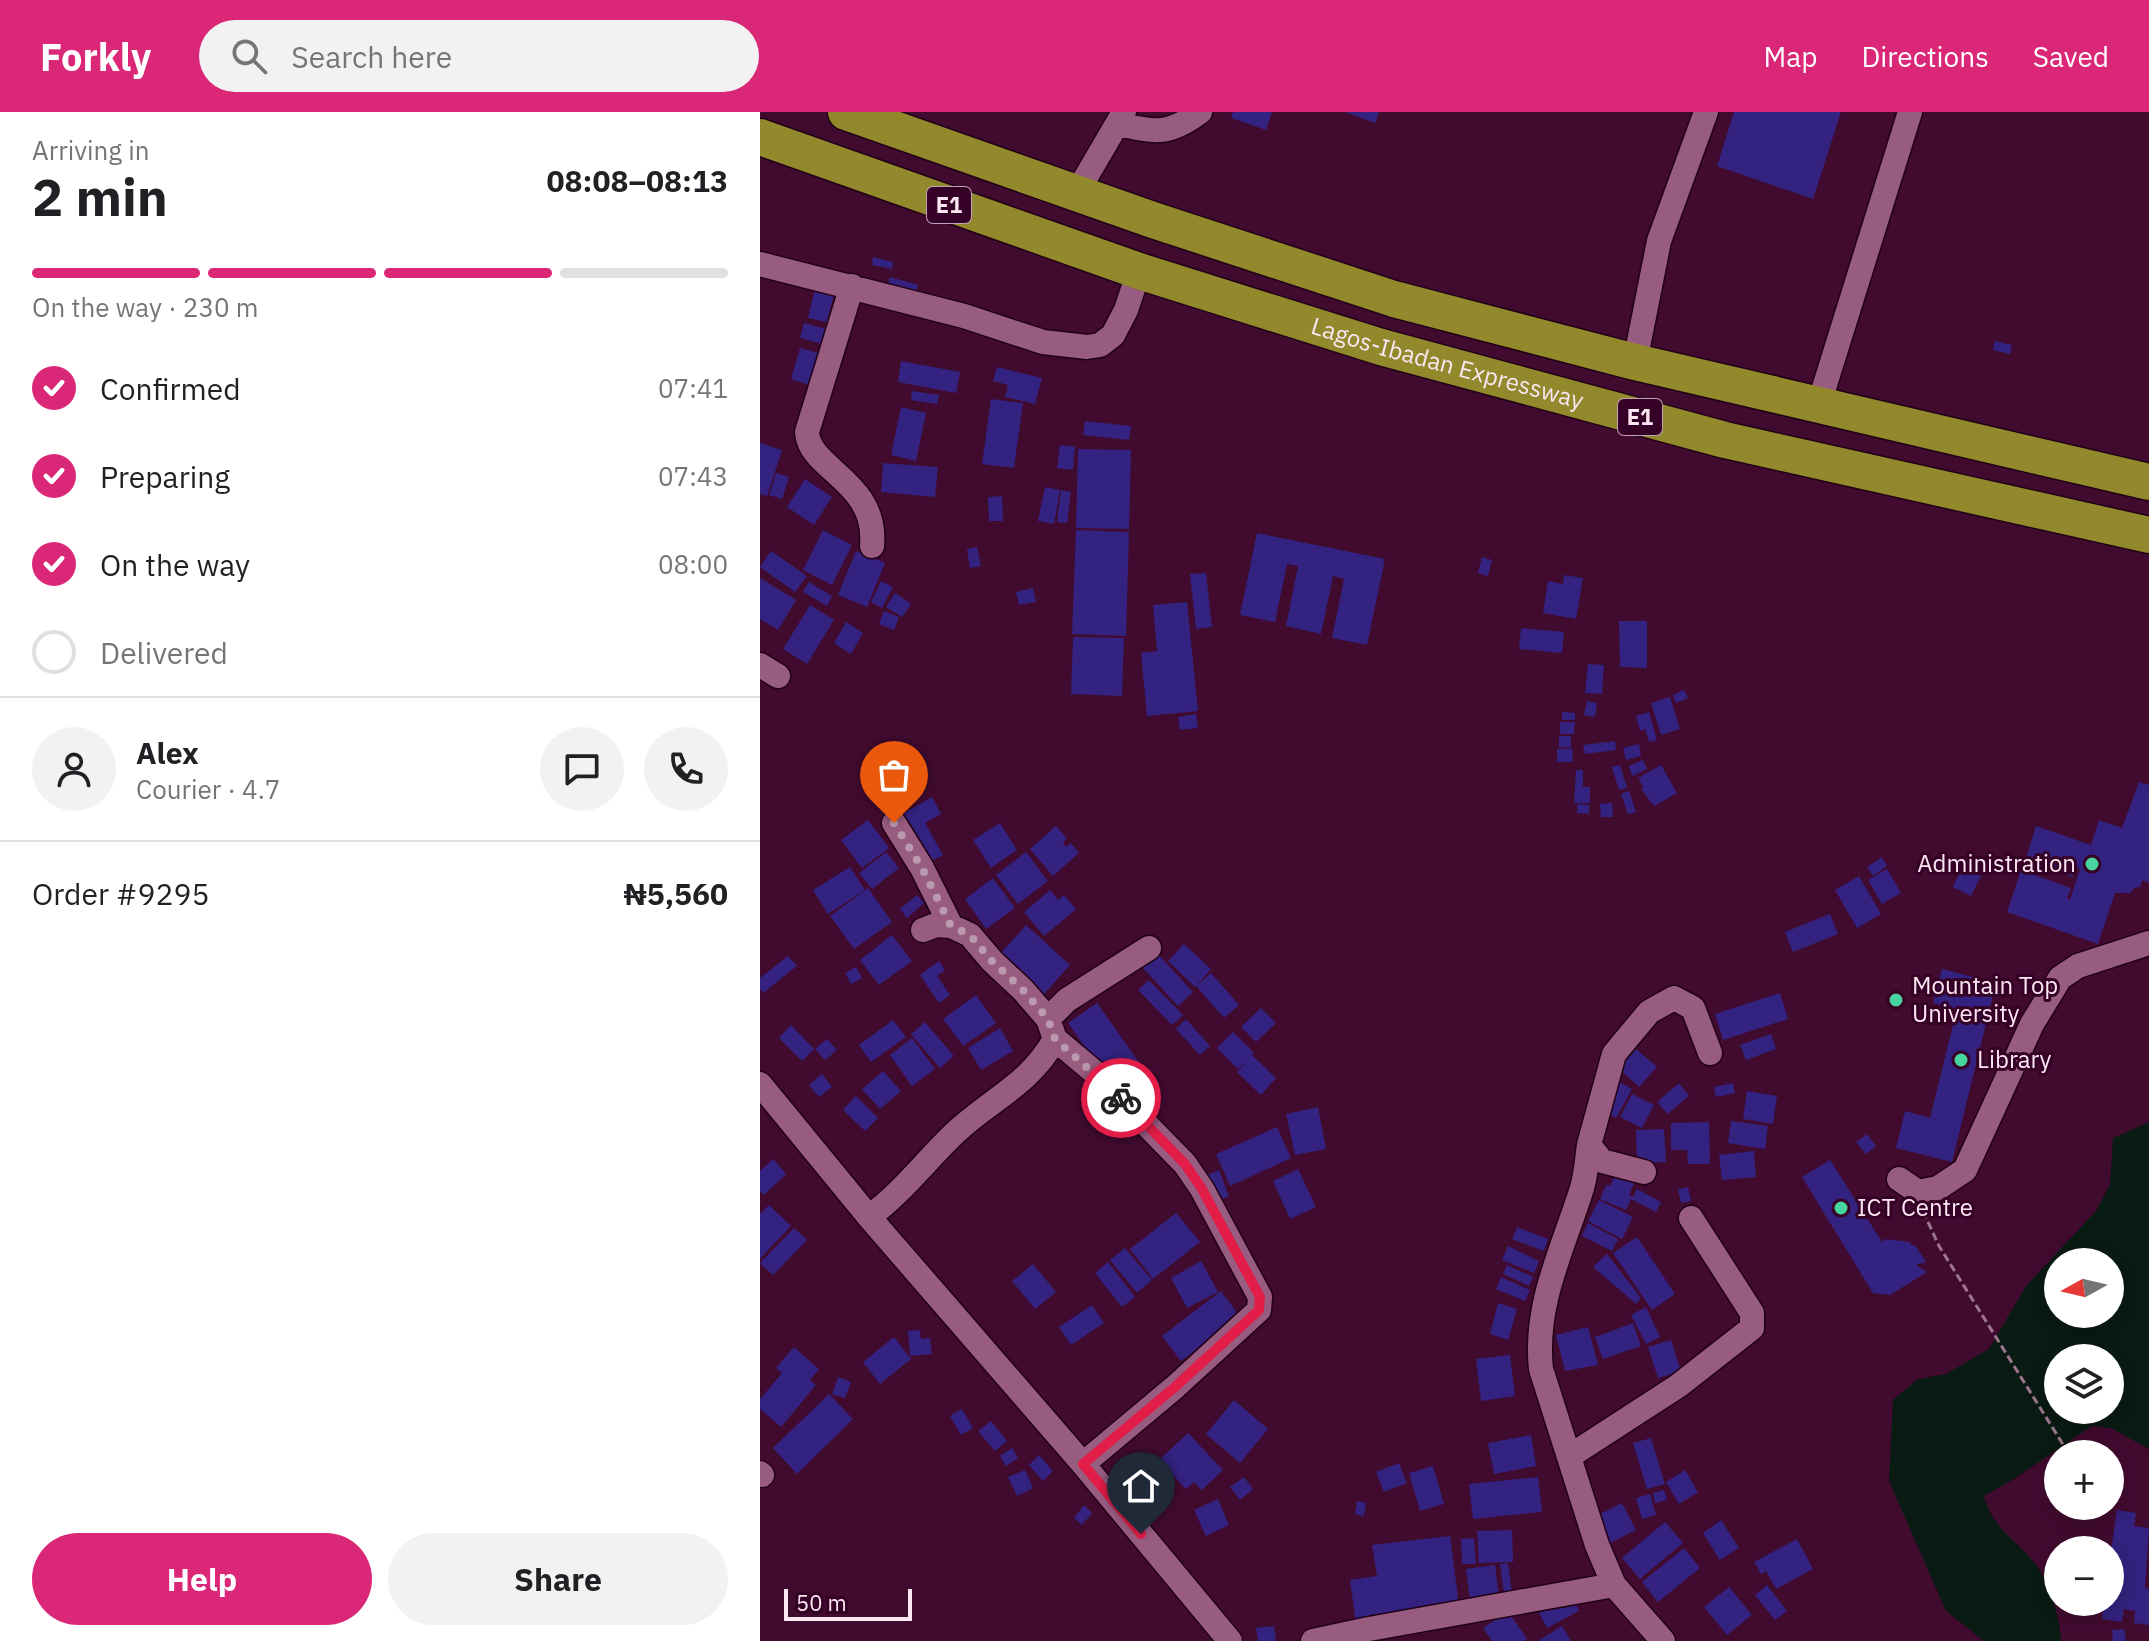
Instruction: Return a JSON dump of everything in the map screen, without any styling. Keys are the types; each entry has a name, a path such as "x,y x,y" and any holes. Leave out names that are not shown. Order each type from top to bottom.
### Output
{"highway":[{"name":"Lagos-Ibadan Expressway","path":"846,112 893,120 1076,194 1394,299 1635,362 2149,482"},
{"name":"Lagos-Ibadan Expressway","path":"760,137 1139,271 1381,347 1725,440 2149,535"}],"street":[{"path":"1076,194 1121,118 1164,131 1187,122 1200,112"},
{"path":"1635,362 1659,241 1706,112"},
{"path":"1819,404 1910,112"},
{"path":"760,264 964,316 1043,342 1087,347 1100,345 1113,335 1126,310 1139,271"},
{"path":"852,286 807,432 812,449 843,477 869,511 872,546"},
{"path":"894,823 922,868 951,926"},
{"path":"923,930 936,925 951,926 970,935 1023,990 1052,1029 1185,1164 1202,1189 1260,1297 1259,1310 1175,1387 1083,1464"},
{"path":"1908,1185 1938,1188 1965,1170 2032,1024 2060,978 2078,966 2149,943"},
{"path":"869,1217 893,1199 959,1129 1017,1086 1044,1059 1052,1029 1067,1000 1149,948"},
{"path":"1663,1641 1614,1585 1597,1545 1541,1369 1538,1347 1540,1316 1583,1184 1589,1145 1614,1054 1649,1012 1674,998 1693,1008 1710,1053"},
{"path":"764,1095 1229,1636"},
{"path":"1589,1145 1602,1161 1644,1172"},
{"path":"1570,1456 1678,1386 1752,1328 1752,1313 1691,1218"},
{"path":"1313,1641 1614,1585"}],"path":[{"path":"1908,1185 1925,1220 2060,1440"}],"shaded area":[{"path":"2149,1122 2149,1449 2111,1428 2092,1426 2071,1440 2044,1440 2044,1459 1984,1496 2000,1527 2028,1556 2044,1578 2044,1616 2057,1616 2061,1641 1984,1641 1946,1611 1889,1481 1893,1400 1918,1379 1946,1374 1989,1349 2026,1286 2044,1267 2044,1328 2124,1328 2124,1248 2061,1248 2096,1211 2110,1184 2113,1138"}],"building":[{"path":"1233,112 1272,112 1266,130 1231,118"},
{"path":"1345,112 1379,112 1375,123"},
{"path":"1734,112 1841,112 1813,199 1717,166"},
{"path":"873,257 893,262 892,269 872,265"},
{"path":"890,277 918,285 916,292 888,284"},
{"path":"815,289 834,294 827,322 808,318"},
{"path":"804,323 826,329 822,344 800,338"},
{"path":"1995,341 2012,345 2010,354 1993,350"},
{"path":"800,348 822,354 812,386 791,379"},
{"path":"901,361 960,372 956,393 898,382"},
{"path":"997,367 1042,378 1035,404 1005,397 1008,385 993,381"},
{"path":"912,391 939,395 937,404 911,400"},
{"path":"991,399 1023,403 1014,468 982,464"},
{"path":"901,407 926,413 916,461 891,455"},
{"path":"1085,421 1131,426 1129,440 1083,435"},
{"path":"760,443 782,450 767,496 760,494"},
{"path":"1060,445 1075,447 1073,470 1057,468"},
{"path":"1078,449 1131,450 1129,529 1076,528"},
{"path":"883,463 938,467 935,497 881,492"},
{"path":"776,473 789,477 782,499 769,495"},
{"path":"805,479 832,497 814,525 787,507"},
{"path":"1045,487 1060,490 1054,524 1038,521"},
{"path":"1061,490 1071,492 1067,523 1057,522"},
{"path":"1002,496 1003,521 989,521 988,497"},
{"path":"823,530 852,545 832,585 803,570"},
{"path":"1076,530 1129,532 1126,636 1072,634"},
{"path":"1257,533 1385,559 1367,645 1332,638 1344,579 1333,576 1321,634 1286,626 1298,566 1287,564 1275,622 1240,615"},
{"path":"977,547 981,566 970,568 967,549"},
{"path":"771,551 807,576 795,592 760,567"},
{"path":"856,551 885,563 867,607 838,595"},
{"path":"1482,557 1492,560 1488,576 1478,573"},
{"path":"1206,573 1212,627 1196,629 1190,574"},
{"path":"1564,575 1583,578 1576,619 1543,613 1548,581 1563,584"},
{"path":"760,578 796,600 778,630 760,619"},
{"path":"881,581 893,587 882,608 871,602"},
{"path":"809,582 832,596 827,606 803,592"},
{"path":"1033,588 1036,602 1019,605 1016,592"},
{"path":"895,593 911,604 902,617 886,607"},
{"path":"1187,602 1198,711 1147,716 1141,653 1157,651 1153,605"},
{"path":"810,605 834,620 807,664 783,649"},
{"path":"884,611 899,617 894,630 879,624"},
{"path":"1619,621 1647,621 1647,668 1620,667"},
{"path":"846,622 863,633 851,654 834,643"},
{"path":"1521,628 1564,632 1562,653 1519,649"},
{"path":"1073,637 1124,638 1122,696 1071,694"},
{"path":"1588,664 1604,665 1602,694 1585,693"},
{"path":"1684,690 1688,698 1676,703 1673,695"},
{"path":"1670,697 1680,729 1661,735 1651,703"},
{"path":"1587,701 1597,703 1595,717 1584,715"},
{"path":"1562,712 1575,713 1575,720 1562,720"},
{"path":"1649,712 1657,740 1649,742 1645,729 1640,731 1636,716"},
{"path":"1196,714 1198,728 1180,730 1178,717"},
{"path":"1560,722 1575,722 1574,734 1560,734"},
{"path":"1559,736 1571,736 1571,747 1559,747"},
{"path":"1615,741 1616,750 1585,754 1583,745"},
{"path":"1639,744 1641,756 1626,760 1623,748"},
{"path":"1572,748 1573,762 1557,762 1557,749"},
{"path":"1643,760 1647,769 1632,776 1629,766"},
{"path":"1620,765 1627,788 1619,790 1612,767"},
{"path":"1661,765 1677,793 1654,806 1641,789 1644,788 1638,778"},
{"path":"1576,770 1583,770 1583,787 1590,787 1590,803 1574,803"},
{"name":"Administration","path":"2139,782 2149,785 2149,883 2143,880 2140,887 2134,888 2131,893 2115,893 2098,944 2007,912 2021,870 2071,888 2067,898 2070,900 2080,869 2076,868 2073,877 2025,861 2036,826 2091,845 2099,820 2122,828"},
{"path":"1629,791 1636,812 1628,814 1621,794"},
{"path":"932,797 941,814 925,823 943,855 928,863 901,815"},
{"path":"1612,803 1613,817 1601,817 1600,804"},
{"path":"1577,804 1589,805 1589,814 1577,813"},
{"path":"868,820 889,848 862,868 841,840"},
{"path":"1000,823 1017,850 991,868 973,840"},
{"path":"1056,826 1067,838 1063,842 1066,847 1071,843 1079,853 1053,876 1030,849"},
{"path":"886,852 899,868 872,889 859,873"},
{"path":"1026,852 1048,881 1018,904 996,875"},
{"path":"1882,857 1887,866 1873,876 1867,867"},
{"path":"850,867 865,890 828,914 813,890"},
{"path":"1962,867 1981,876 1971,896 1953,887"},
{"path":"1887,869 1901,893 1882,904 1868,880"},
{"path":"1859,876 1881,914 1857,928 1835,890"},
{"path":"993,878 1015,908 986,929 965,899"},
{"path":"868,888 892,922 854,949 830,916"},
{"path":"1050,890 1058,900 1064,895 1076,909 1044,936 1024,912"},
{"path":"917,895 924,903 907,918 900,909"},
{"path":"1830,914 1838,934 1793,952 1785,932"},
{"path":"1026,925 1070,965 1044,994 1000,954"},
{"path":"892,935 912,961 879,985 860,960"},
{"path":"1184,944 1211,969 1195,987 1168,961"},
{"path":"1156,952 1193,992 1178,1006 1141,966"},
{"path":"788,956 797,966 763,993 760,978"},
{"path":"939,961 945,970 937,976 950,995 939,1003 920,975"},
{"path":"856,967 862,978 851,984 845,973"},
{"name":"Library","path":"1942,969 1996,983 1952,1162 1896,1148 1905,1111 1930,1118 1957,1009 1933,1003"},
{"path":"1211,973 1239,1005 1224,1018 1196,986"},
{"path":"1149,980 1183,1015 1172,1025 1138,990"},
{"path":"1780,993 1788,1019 1723,1040 1715,1014"},
{"path":"976,995 996,1023 963,1046 943,1019"},
{"path":"1097,1003 1140,1064 1111,1084 1068,1023"},
{"path":"1261,1008 1276,1023 1256,1042 1241,1027"},
{"path":"1186,1019 1210,1046 1200,1055 1176,1029"},
{"path":"893,1020 906,1037 871,1062 859,1045"},
{"path":"925,1022 954,1056 940,1068 911,1034"},
{"path":"791,1025 814,1049 802,1061 779,1038"},
{"path":"1000,1028 1013,1051 981,1070 968,1048"},
{"path":"1233,1032 1276,1078 1261,1095 1237,1072 1247,1061 1238,1069 1217,1048"},
{"path":"1771,1034 1776,1049 1746,1060 1740,1045"},
{"path":"912,1038 935,1069 912,1086 890,1055"},
{"path":"827,1039 837,1050 825,1060 815,1049"},
{"path":"1636,1049 1657,1067 1639,1087 1619,1069"},
{"path":"883,1071 901,1091 880,1109 862,1089"},
{"path":"822,1074 832,1087 819,1097 809,1085"},
{"path":"1616,1080 1632,1089 1616,1118 1600,1109"},
{"path":"1679,1083 1689,1096 1667,1114 1657,1102"},
{"path":"1733,1083 1735,1093 1716,1097 1714,1087"},
{"path":"1747,1091 1777,1096 1773,1124 1743,1119"},
{"path":"1632,1094 1654,1105 1642,1128 1620,1117"},
{"path":"856,1096 878,1118 865,1131 843,1110"},
{"path":"1318,1107 1326,1149 1295,1155 1286,1114"},
{"path":"1731,1121 1768,1126 1765,1149 1728,1143"},
{"path":"1709,1122 1710,1164 1688,1164 1687,1150 1671,1150 1671,1123"},
{"path":"1277,1127 1291,1158 1230,1186 1216,1154"},
{"path":"1664,1129 1666,1162 1637,1163 1636,1130"},
{"path":"1867,1134 1876,1146 1866,1154 1856,1142"},
{"path":"1754,1151 1756,1177 1722,1180 1719,1155"},
{"path":"773,1159 786,1174 764,1195 760,1191 760,1171"},
{"name":"ICT Centre","path":"1830,1160 1882,1242 1886,1239 1915,1245 1926,1262 1916,1265 1927,1272 1890,1295 1873,1293 1802,1177"},
{"path":"1298,1169 1316,1207 1290,1219 1273,1181"},
{"path":"1219,1170 1229,1196 1216,1202 1205,1176"},
{"path":"1616,1173 1635,1181 1629,1195 1633,1197 1637,1189 1661,1202 1656,1212 1631,1199 1626,1210 1600,1199"},
{"path":"1688,1187 1691,1201 1681,1203 1678,1189"},
{"path":"1599,1200 1633,1217 1622,1239 1588,1221"},
{"path":"769,1205 791,1226 760,1259 760,1214"},
{"path":"1176,1213 1200,1242 1153,1279 1130,1249"},
{"path":"1588,1223 1618,1239 1612,1251 1582,1236"},
{"path":"1517,1227 1548,1239 1544,1251 1512,1239"},
{"path":"794,1228 807,1240 773,1275 760,1263"},
{"path":"1637,1237 1675,1294 1652,1310 1613,1253"},
{"path":"1508,1246 1539,1261 1534,1273 1502,1260"},
{"path":"1125,1248 1152,1280 1137,1293 1110,1260"},
{"path":"1607,1254 1641,1298 1636,1304 1593,1267"},
{"path":"1201,1261 1218,1292 1187,1308 1171,1278"},
{"path":"1108,1262 1135,1297 1122,1307 1095,1273"},
{"path":"1033,1264 1056,1292 1035,1309 1012,1281"},
{"path":"1507,1265 1533,1277 1529,1286 1503,1274"},
{"path":"1501,1277 1530,1290 1525,1301 1496,1289"},
{"path":"1221,1291 1240,1317 1181,1361 1162,1336"},
{"path":"1498,1303 1517,1309 1508,1340 1490,1334"},
{"path":"1092,1305 1104,1323 1071,1345 1059,1327"},
{"path":"1646,1307 1660,1337 1646,1344 1631,1315"},
{"path":"1633,1323 1641,1346 1603,1359 1595,1337"},
{"path":"1588,1327 1598,1365 1565,1371 1556,1335"},
{"path":"920,1330 921,1339 930,1338 932,1354 910,1356 908,1331"},
{"path":"894,1337 911,1359 880,1384 863,1362"},
{"path":"1671,1340 1681,1371 1658,1378 1648,1347"},
{"path":"794,1347 819,1369 810,1380 816,1385 781,1427 760,1409 760,1399 782,1373 776,1368"},
{"path":"1510,1355 1515,1396 1481,1401 1476,1359"},
{"path":"838,1377 851,1382 845,1398 832,1394"},
{"path":"829,1394 853,1419 797,1474 773,1448"},
{"path":"1234,1400 1268,1429 1240,1463 1206,1434"},
{"path":"962,1409 973,1428 961,1435 950,1416"},
{"path":"991,1421 1007,1441 995,1451 978,1431"},
{"path":"1188,1433 1223,1470 1202,1490 1194,1482 1186,1489 1159,1460"},
{"path":"1531,1435 1536,1466 1494,1474 1488,1443"},
{"path":"1651,1438 1665,1484 1647,1489 1633,1443"},
{"path":"1012,1448 1018,1458 1006,1466 1000,1456"},
{"path":"1039,1455 1053,1471 1043,1481 1029,1465"},
{"path":"1399,1463 1407,1483 1384,1492 1376,1472"},
{"path":"1433,1466 1444,1504 1420,1511 1409,1473"},
{"path":"1025,1470 1033,1488 1017,1496 1008,1477"},
{"path":"1685,1470 1698,1492 1679,1504 1666,1482"},
{"path":"1244,1477 1253,1489 1240,1500 1230,1487"},
{"path":"1538,1477 1542,1512 1473,1519 1469,1484"},
{"path":"1664,1490 1667,1500 1655,1503 1653,1493"},
{"path":"1650,1494 1656,1515 1642,1519 1636,1498"},
{"path":"1218,1499 1229,1525 1206,1536 1194,1510"},
{"path":"1357,1501 1366,1503 1364,1516 1355,1514"},
{"path":"1622,1503 1636,1530 1608,1544 1594,1517"},
{"path":"1084,1505 1092,1513 1082,1525 1074,1518"},
{"path":"2124,1511 2136,1513 2134,1526 2149,1528 2145,1588 2149,1589 2149,1625 2134,1623 2135,1611 2124,1609 2124,1536 2113,1536 2116,1520 2124,1520"},
{"path":"1721,1520 1739,1548 1720,1560 1703,1533"},
{"path":"1665,1522 1683,1543 1640,1579 1622,1558"},
{"path":"1512,1530 1513,1562 1479,1563 1477,1531"},
{"path":"1450,1536 1459,1605 1356,1624 1350,1580 1377,1576 1372,1545"},
{"path":"1474,1538 1476,1564 1462,1564 1461,1539"},
{"path":"1797,1539 1813,1569 1776,1589 1766,1571 1761,1574 1754,1562"},
{"path":"1684,1548 1700,1568 1658,1602 1642,1582"},
{"path":"1508,1563 1512,1593 1504,1594 1500,1564"},
{"path":"1495,1565 1499,1596 1470,1600 1466,1569"},
{"path":"1767,1585 1787,1611 1775,1620 1755,1595"},
{"path":"1729,1587 1752,1615 1727,1635 1704,1607"},
{"path":"1572,1596 1579,1611 1547,1628 1539,1613"},
{"path":"1508,1611 1527,1639 1492,1641 1483,1628"},
{"path":"2102,1616 2123,1616 2122,1622 2102,1619"},
{"path":"1274,1626 1276,1641 1258,1641 1256,1628"},
{"path":"1562,1626 1571,1641 1538,1641"},
{"path":"2124,1629 2126,1641 2113,1641 2112,1630"}],"way so far":[{"path":"894,823 922,868 951,926 970,935 1048,1019 1055,1039 1121,1098"}],"place":[{"name":"Administration","path":"2092,864"},
{"name":"Mountain Top University","path":"1896,1000"},
{"name":"Library","path":"1961,1060"},
{"name":"ICT Centre","path":"1841,1208"}],"route":[{"path":"1121,1098 1185,1164 1202,1189 1260,1297 1259,1310 1175,1387 1083,1464 1141,1534"}]}
